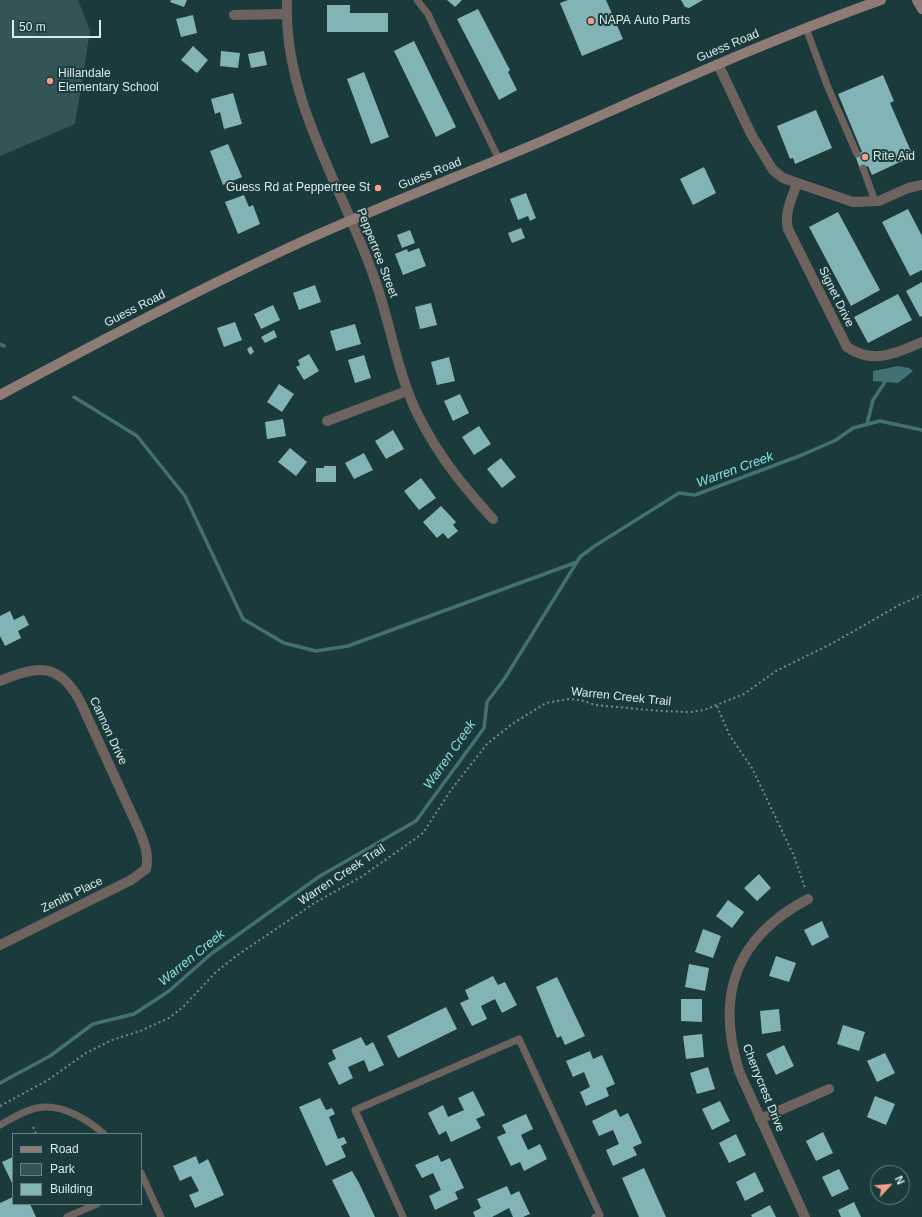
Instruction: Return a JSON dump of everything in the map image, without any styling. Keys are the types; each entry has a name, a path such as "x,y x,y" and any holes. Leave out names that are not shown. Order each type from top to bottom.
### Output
{"main road":[{"name":"Guess Road","path":"0,395 112,334 228,276 350,221 499,159 718,64 806,28 881,0"},
{"path":"917,0 922,9"}],"street":[{"name":"Peppertree Street","path":"287,0 287,34 299,92 350,221 375,279 407,391 424,427 446,465 493,519"},
{"path":"234,15 286,14"},
{"path":"718,64 751,134 764,156 778,175 853,202 875,201 908,188 922,185"},
{"name":"Signet Drive","path":"797,183 788,207 788,229 847,347 865,356 887,356 922,342"},
{"path":"327,421 407,391"},
{"name":"Cannon Drive","path":"0,681 28,670 37,669 55,674 71,685 80,701 140,832 147,851 148,861"},
{"name":"Zenith Place","path":"0,945 131,880 146,869 148,861"},
{"name":"Cherrycrest Drive","path":"805,1217 739,1071 731,1047 729,1013 731,993 736,973 745,954 758,937 789,909 808,899"},
{"path":"760,1119 829,1088"}],"lane":[{"path":"417,0 428,14 499,159"},
{"path":"806,28 857,154"},
{"path":"863,168 875,201"},
{"path":"403,1217 355,1110 519,1039 600,1215 595,1217"},
{"path":"0,1125 36,1108 45,1107 65,1110 77,1115 103,1133"},
{"path":"144,1184 161,1217"},
{"path":"67,1217 96,1205"}],"path":[{"name":"Warren Creek Trail","path":"0,1106 48,1080 86,1053 112,1040 140,1031 169,1018 182,1008 216,972 236,956 316,902 362,877 423,834 451,790 495,736 546,703 569,699 581,700 595,706 691,712 716,705 744,694 776,670 827,647 900,604 922,594"},
{"path":"716,705 730,736 752,768 794,856 808,899"},
{"path":"34,1128 36,1133"}],"green space":[{"name":"Hillandale Elementary School","path":"0,0 78,0 90,31 75,124 0,156"}],"shaded area":[{"path":"898,366 909,368 913,371 898,383 873,381 873,371"}],"building":[{"path":"171,0 187,0 184,7 170,2"},
{"path":"447,0 462,0 455,7"},
{"name":"NAPA Auto Parts","path":"568,0 606,0 623,39 582,56 560,3"},
{"path":"681,0 703,0 689,8 685,7"},
{"path":"327,5 350,5 350,13 388,13 388,32 327,32"},
{"path":"478,9 510,70 508,72 517,90 499,100 457,19"},
{"path":"193,15 197,33 181,37 176,19"},
{"path":"414,41 456,127 436,137 394,51"},
{"path":"193,46 208,60 197,73 181,60"},
{"path":"221,51 240,53 238,68 220,66"},
{"path":"264,51 267,65 251,68 248,54"},
{"path":"364,72 389,137 371,144 347,79"},
{"name":"Rite Aid","path":"883,75 894,101 890,103 913,156 872,175 868,166 860,169 855,155 862,152 838,94"},
{"path":"233,93 242,124 224,129 220,112 215,114 211,99"},
{"path":"816,110 832,148 795,164 793,158 790,159 777,126"},
{"path":"228,144 242,177 223,185 210,151"},
{"path":"704,167 716,193 693,205 680,179"},
{"path":"526,193 536,218 530,221 528,216 518,220 510,199"},
{"path":"244,195 249,207 253,205 260,224 238,234 225,202"},
{"path":"908,209 922,236 922,270 910,276 882,222"},
{"path":"838,212 880,290 851,306 809,227"},
{"path":"521,228 525,238 512,243 508,233"},
{"path":"410,230 415,243 402,248 397,235"},
{"path":"419,248 426,266 403,275 395,254 407,249 408,252"},
{"path":"922,282 922,316 920,317 906,291"},
{"path":"315,285 321,302 299,310 293,293"},
{"path":"898,294 912,320 868,343 854,317"},
{"path":"431,303 437,325 420,329 415,307"},
{"path":"273,305 280,320 261,329 254,314"},
{"path":"235,322 242,340 224,347 217,328"},
{"path":"355,324 361,344 336,351 330,331"},
{"path":"274,330 277,337 265,343 261,337"},
{"path":"251,346 254,352 250,355 247,349"},
{"path":"309,354 319,371 304,380 296,367 300,365 298,360"},
{"path":"364,355 371,378 355,383 348,360"},
{"path":"449,357 455,381 437,385 431,362"},
{"path":"279,384 294,394 282,412 267,402"},
{"path":"460,394 469,413 453,421 444,401"},
{"path":"283,419 286,436 267,439 265,422"},
{"path":"479,426 491,444 474,455 462,437"},
{"path":"393,430 404,449 386,459 375,441"},
{"path":"290,448 307,462 296,476 278,462"},
{"path":"364,453 373,470 354,479 345,463"},
{"path":"501,458 516,477 502,488 487,469"},
{"path":"324,466 336,466 336,482 316,482 316,468 324,468"},
{"path":"421,478 436,498 419,510 404,491"},
{"path":"441,506 456,522 453,525 458,531 448,539 443,533 437,538 423,522"},
{"path":"10,611 14,620 24,615 29,625 18,631 21,638 5,646 0,636 0,616"},
{"path":"759,874 771,888 757,901 744,888"},
{"path":"728,900 744,912 732,928 716,916"},
{"path":"822,921 829,937 812,946 804,930"},
{"path":"703,929 721,936 713,958 695,952"},
{"path":"776,956 796,963 789,982 769,976"},
{"path":"689,964 709,968 705,991 685,987"},
{"path":"493,976 498,985 505,982 517,1005 502,1013 495,999 481,1006 487,1019 472,1026 460,1003 469,999 465,990"},
{"path":"557,977 585,1036 565,1045 561,1036 557,1038 536,987"},
{"path":"681,999 702,999 702,1022 681,1021"},
{"path":"446,1007 457,1029 398,1058 387,1036"},
{"path":"779,1009 781,1031 762,1034 760,1011"},
{"path":"843,1025 865,1032 859,1051 837,1044"},
{"path":"702,1034 704,1057 686,1059 683,1036"},
{"path":"361,1037 366,1046 373,1042 384,1065 369,1072 364,1060 348,1067 353,1078 339,1085 328,1063 336,1059 332,1050"},
{"path":"784,1045 794,1066 776,1075 766,1054"},
{"path":"590,1051 593,1059 602,1055 615,1084 606,1088 609,1096 586,1106 580,1092 590,1087 584,1072 573,1077 566,1061"},
{"path":"885,1053 895,1073 877,1082 867,1061"},
{"path":"708,1067 715,1089 697,1094 690,1073"},
{"path":"473,1091 485,1115 476,1119 481,1128 451,1142 446,1131 439,1135 428,1113 443,1105 448,1117 464,1110 458,1098"},
{"path":"875,1096 895,1104 886,1125 867,1117"},
{"path":"320,1098 326,1110 332,1108 335,1114 329,1117 338,1139 344,1137 347,1143 341,1146 346,1157 326,1166 299,1107"},
{"path":"720,1101 730,1121 712,1130 702,1109"},
{"path":"616,1109 620,1117 628,1113 642,1143 633,1147 637,1155 613,1166 606,1150 619,1144 613,1130 599,1136 592,1121"},
{"path":"526,1114 533,1129 521,1135 528,1150 540,1144 547,1159 524,1171 520,1162 511,1166 497,1137 506,1133 502,1125"},
{"path":"823,1132 833,1153 816,1161 806,1141"},
{"path":"736,1134 746,1155 729,1163 719,1143"},
{"path":"438,1155 441,1162 450,1158 464,1188 455,1192 458,1199 435,1210 429,1196 441,1190 433,1173 422,1178 415,1165"},
{"path":"196,1156 199,1164 208,1159 224,1195 195,1208 189,1195 199,1191 191,1176 180,1181 173,1166"},
{"path":"12,1157 12,1183 2,1162"},
{"path":"644,1168 666,1217 639,1217 622,1178"},
{"path":"839,1169 849,1189 832,1197 822,1177"},
{"path":"352,1171 375,1217 350,1217 332,1180"},
{"path":"755,1172 764,1191 745,1201 736,1182"},
{"path":"507,1186 511,1195 519,1191 530,1214 523,1217 513,1217 509,1208 492,1217 475,1217 473,1212 481,1208 477,1199"},
{"path":"12,1197 12,1205 30,1205 36,1217 0,1217 0,1203"},
{"path":"854,1202 861,1217 841,1217 838,1210"},
{"path":"770,1205 776,1217 752,1217 751,1215"}],"waterway":[{"path":"0,344 4,346"},
{"path":"867,424 873,400 885,382"},
{"path":"74,397 137,436 185,496 243,619 284,643 316,651 348,646 577,562"},
{"name":"Warren Creek","path":"0,1083 50,1056 93,1024 134,1014 169,991 211,954 320,876 416,821 484,728 487,702 505,678 580,557 593,547 679,493 695,495 802,455 836,440 853,428 880,421 922,430"}],"place":[{"name":"NAPA Auto Parts","path":"591,21"},
{"name":"Hillandale Elementary School","path":"50,81"},
{"name":"Rite Aid","path":"865,157"},
{"name":"Guess Rd at Peppertree St","path":"378,188"}]}
